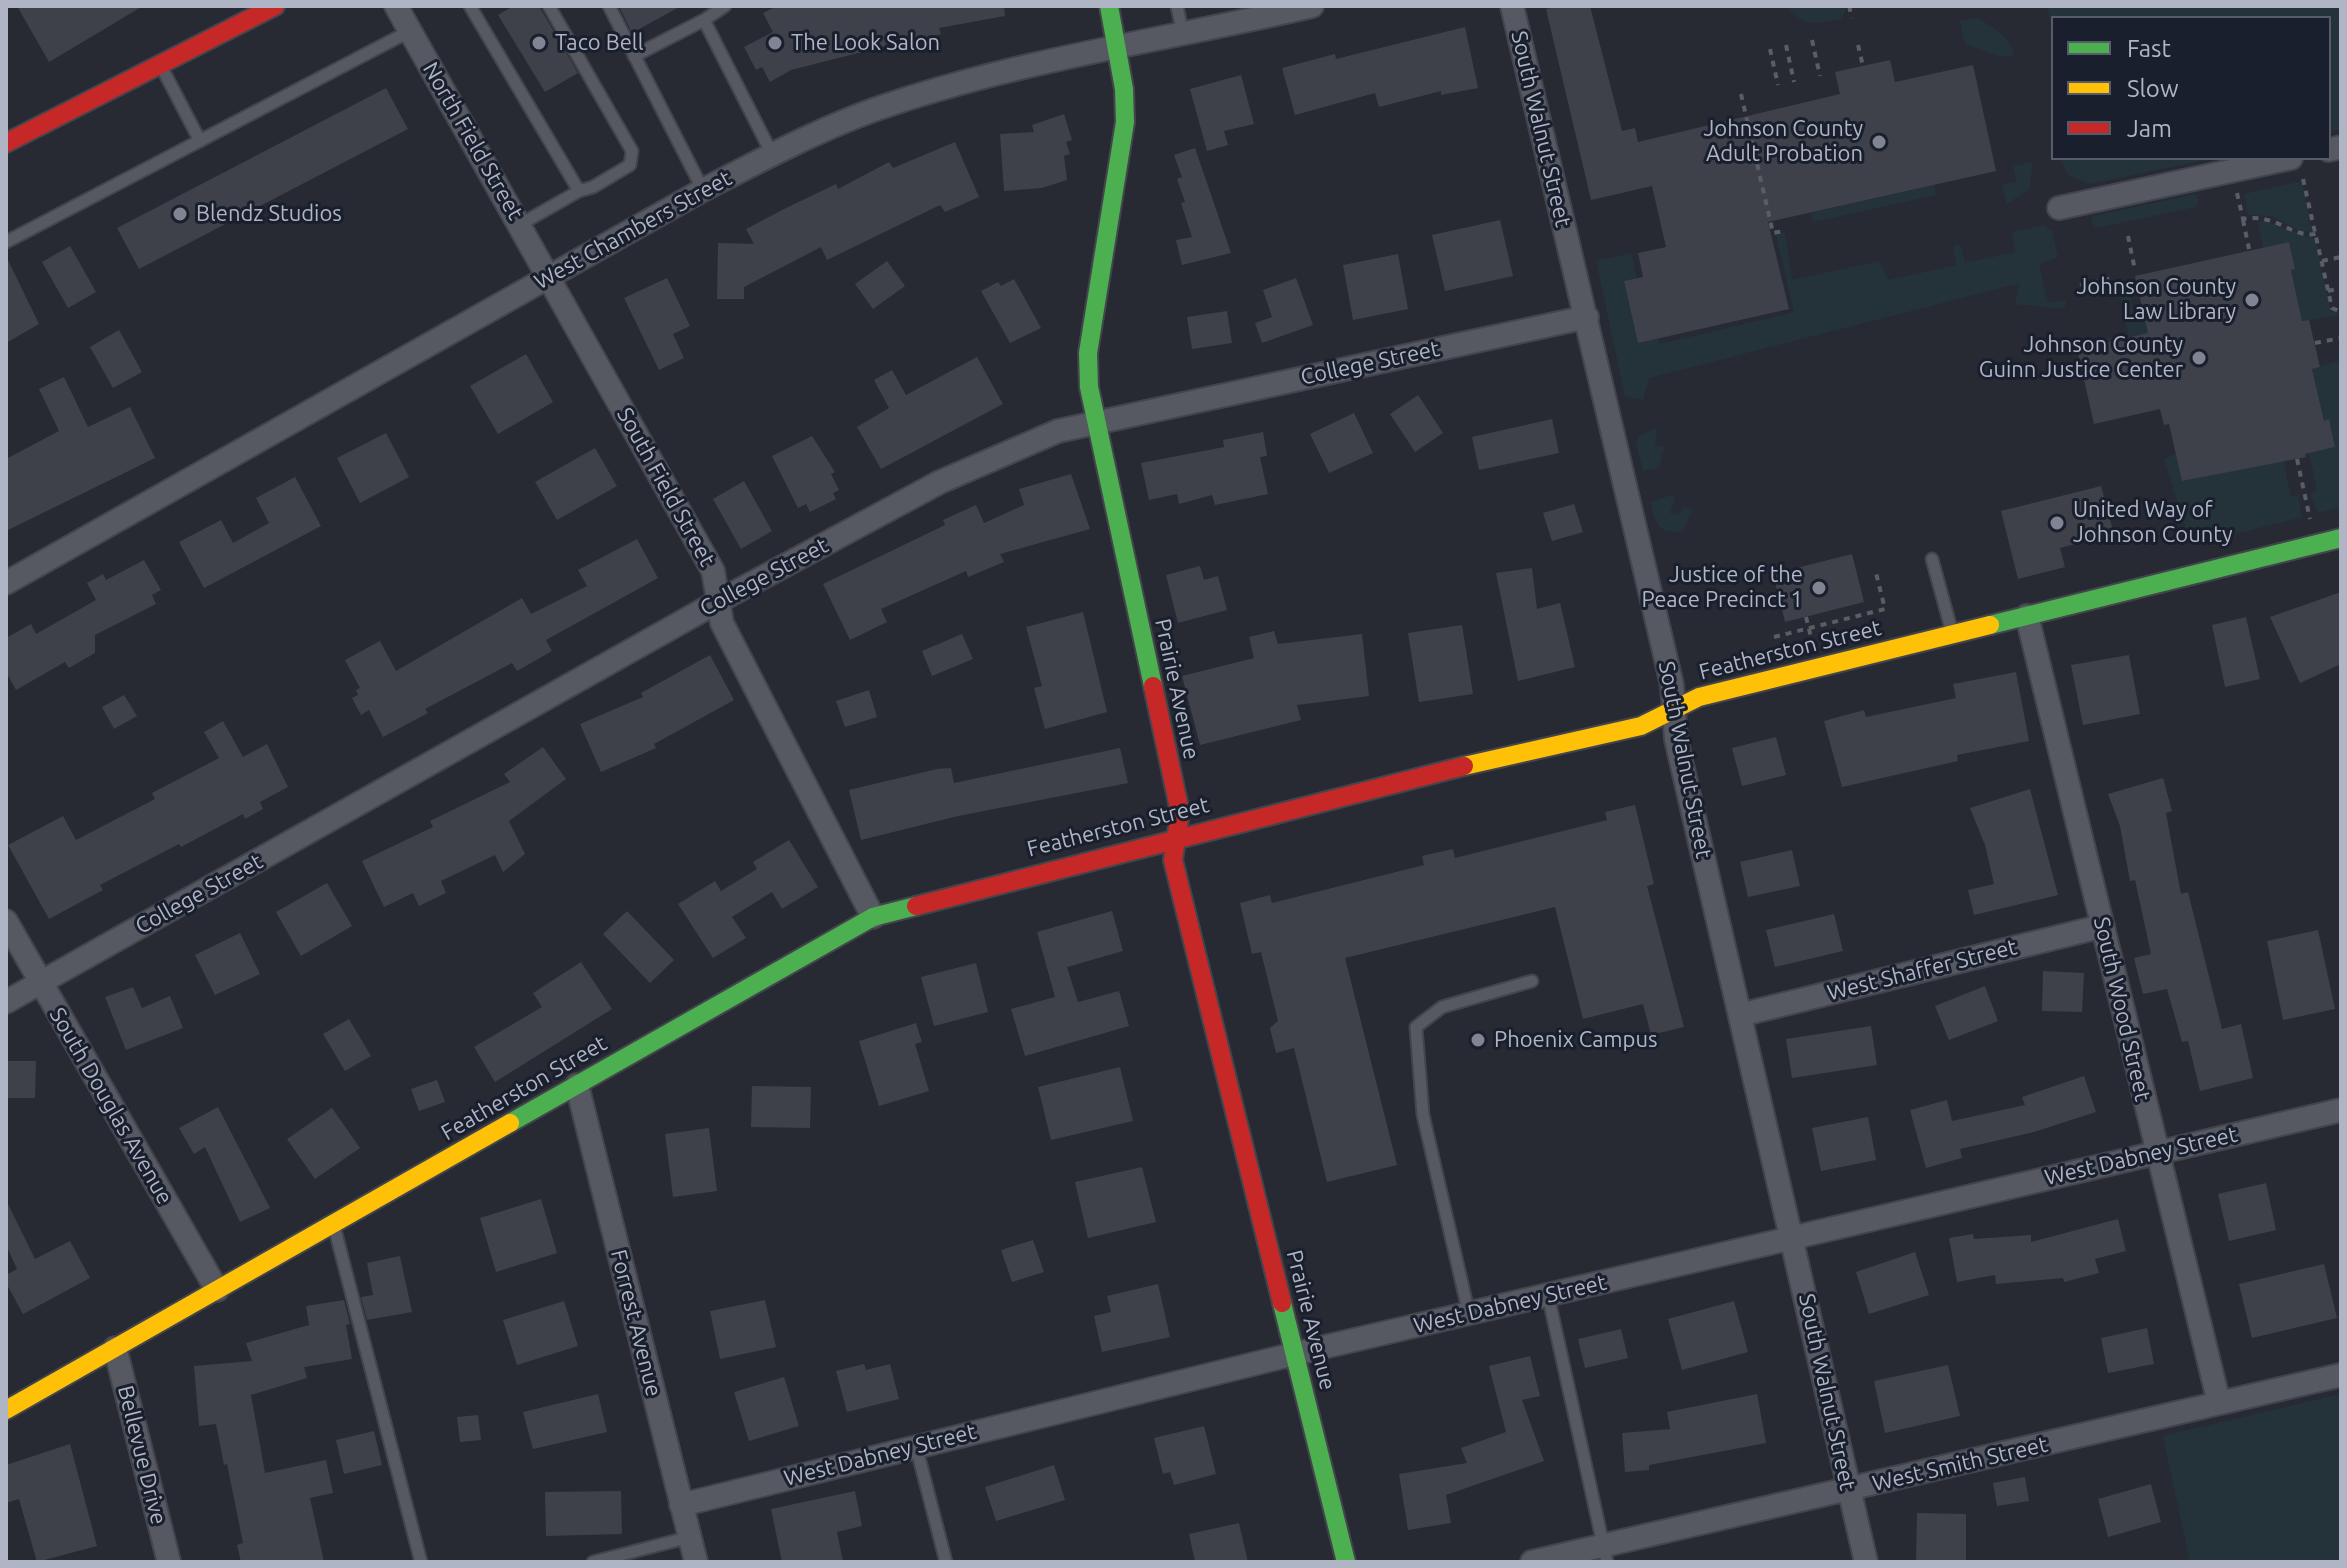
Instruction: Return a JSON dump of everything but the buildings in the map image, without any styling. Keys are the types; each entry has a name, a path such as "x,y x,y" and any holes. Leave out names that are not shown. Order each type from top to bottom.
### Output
{"street":[{"path":"6,143 275,6"},
{"name":"North Field Street","path":"396,6 550,277"},
{"name":"Prairie Avenue","path":"1109,6 1118,49 1125,122 1088,353 1095,423 1180,812 1173,860 1346,1562"},
{"name":"West Chambers Street","path":"6,583 772,154 895,102 1312,6"},
{"name":"South Walnut Street","path":"1512,6 1672,685 1676,739 1794,1238 1866,1562"},
{"path":"2052,203 2280,160"},
{"name":"South Field Street","path":"550,277 713,571 722,623 873,917"},
{"name":"College Street","path":"6,1002 719,601 952,476 1024,443 1095,423 1587,317"},
{"name":"Featherston Street","path":"6,1410 873,917 1418,776 1641,726 1699,697 2341,538"},
{"name":"South Wood Street","path":"2027,616 2219,1403"},
{"name":"South Douglas Avenue","path":"6,921 217,1290"},
{"name":"West Shaffer Street","path":"1740,1015 2103,926"},
{"name":"Forrest Avenue","path":"577,1085 696,1562"},
{"name":"West Dabney Street","path":"681,1505 1294,1354 2341,1110"},
{"name":"Bellevue Drive","path":"115,1348 169,1562"},
{"name":"West Smith Street","path":"1532,1562 1605,1554 1848,1491 2341,1375"}],"lane":[{"path":"470,6 579,191"},
{"path":"521,224 579,191 621,173 630,165 632,151 549,6"},
{"path":"609,6 703,190"},
{"path":"634,56 725,6"},
{"path":"1177,6 1183,36"},
{"path":"704,20 772,154"},
{"path":"6,242 410,31"},
{"path":"161,66 200,141"},
{"path":"1932,559 1952,634"},
{"path":"1469,1314 1423,1115 1416,1027 1442,1007 1532,981"},
{"path":"334,1225 421,1562"},
{"path":"1548,1295 1605,1554"},
{"path":"916,1445 946,1562"},
{"path":"593,1562 690,1537"}],"path":[{"path":"1849,6 1852,18"},
{"path":"1812,40 1820,76"},
{"path":"1786,45 1794,82"},
{"path":"1858,45 1863,66"},
{"path":"1770,49 1778,85"},
{"path":"1741,94 1773,233 1784,231"},
{"path":"2303,179 2332,308 2341,312"},
{"path":"2237,193 2249,249"},
{"path":"2243,219 2270,219 2302,235 2316,234"},
{"path":"2128,236 2135,270"},
{"path":"2322,261 2341,257"},
{"path":"2080,285 2113,278"},
{"path":"2328,291 2341,288"},
{"path":"2315,343 2341,338"},
{"path":"2297,459 2304,488"},
{"path":"1774,637 1885,609 1876,573"}],"shaded area":[{"path":"1787,6 1845,6 1846,11 1841,19 1811,22 1798,18"},
{"path":"2047,6 2341,6 2341,130 2331,132 2331,16 2051,16 2051,25"},
{"path":"1977,18 2004,37 2014,55 2001,57 1965,44 1960,21"},
{"path":"2060,160 2205,160 2090,184 2069,176"},
{"path":"2033,162 2029,189 2007,204 2002,185 2017,182 2013,166"},
{"path":"2302,181 2312,232 2301,231 2271,216 2248,215 2244,194"},
{"path":"1934,185 1936,195 1813,222 1811,213"},
{"path":"2195,194 2199,200 2196,207 2096,228 2091,222 2093,216"},
{"path":"2261,220 2315,239 2330,309 2341,315 2302,321 2291,270 2295,269 2289,242 2260,248 2263,244 2258,223"},
{"path":"2044,225 2052,231 2058,257 2039,264 2048,303 2066,300 2065,307 2015,305 2020,283 1649,378 1643,400 1625,396 1596,261 1631,253 1637,278 1624,282 1638,342 1658,338 1660,344 1794,312 1776,235 1785,233 1792,280 1880,261 1888,280 1957,265 1953,248 1957,244 1961,246 1965,263 2015,252 2012,232"},
{"path":"2126,279 2134,314 2144,312 2148,333 2103,343 2102,339 2128,333 2117,282"},
{"path":"2341,360 2341,507 2318,513 2311,494 2317,490 2309,453 2335,447 2329,420 2324,421 2312,369"},
{"path":"1657,428 1655,447 1665,446 1659,467 1643,471 1636,443 1640,435"},
{"path":"2176,454 2183,481 2283,459 2291,496 2298,496 2302,517 2191,545 2164,459"},
{"path":"1672,495 1675,498 1670,513 1680,515 1683,507 1692,509 1683,532 1663,529 1654,517 1651,502"},
{"path":"2341,1394 2341,1562 2190,1562 2163,1436"}],"traffic: fast":[{"path":"1109,6 1124,89 1125,122 1088,353 1089,387 1153,686"},
{"path":"1990,625 2341,538"},
{"path":"510,1123 873,917 916,906"},
{"path":"1282,1303 1346,1562"}],"traffic: slow":[{"path":"1464,766 1641,726 1699,697 1990,625"},
{"path":"6,1410 510,1123"}],"traffic: jam":[{"path":"6,143 275,6"},
{"path":"1153,686 1180,812 1173,860 1282,1303"},
{"path":"916,906 1464,766"}],"place":[{"name":"Taco Bell","path":"539,43"},
{"name":"The Look Salon","path":"775,43"},
{"name":"Johnson County Adult Probation","path":"1879,142"},
{"name":"Blendz Studios","path":"180,214"},
{"name":"Johnson County Law Library","path":"2252,300"},
{"name":"Johnson County Guinn Justice Center","path":"2199,358"},
{"name":"United Way of Johnson County","path":"2057,523"},
{"name":"Justice of the Peace Precinct 1","path":"1819,588"},
{"name":"Phoenix Campus","path":"1478,1040"}]}
